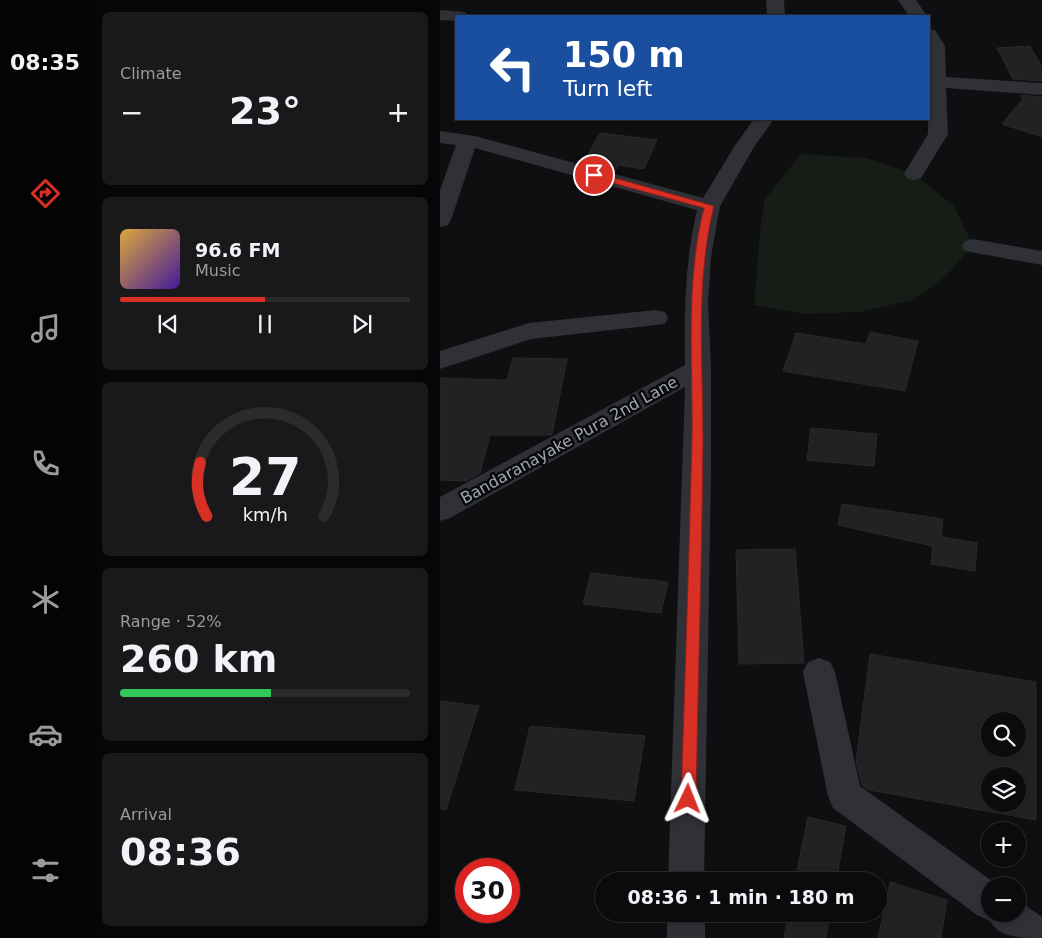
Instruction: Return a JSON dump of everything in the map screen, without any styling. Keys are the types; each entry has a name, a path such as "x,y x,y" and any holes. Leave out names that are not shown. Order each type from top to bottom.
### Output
{"street":[{"path":"775,0 776,15"},
{"path":"907,0 917,15"},
{"path":"440,15 455,16"},
{"path":"914,174 938,134 936,46 930,36"},
{"path":"936,82 1042,89"},
{"path":"686,872 698,369 696,302 702,233 709,206 744,147 763,120"},
{"path":"440,137 468,140 709,206"},
{"path":"440,220 444,194 468,140"},
{"path":"973,246 1042,258"},
{"path":"440,360 529,331 656,318"},
{"name":"Bandaranayake Pura 2nd Lane","path":"440,510 698,369"},
{"path":"819,672 845,796 981,895"},
{"path":"686,922 686,938"},
{"path":"1017,922 1039,938"}],"shaded area":[{"path":"801,154 866,158 914,174 954,206 973,246 945,277 913,300 859,312 804,314 754,305 761,222 765,199"}],"building":[{"path":"1030,46 1042,67 1042,81 1013,79 997,48"},
{"path":"1021,95 1042,97 1042,137 1002,124 1023,99"},
{"path":"600,133 657,140 644,169 618,165 615,172 583,163"},
{"path":"870,332 918,341 905,391 783,371 796,333 866,344"},
{"path":"513,358 567,359 552,435 490,435 480,473 466,481 440,480 440,378 507,380"},
{"path":"811,428 877,434 874,466 807,460"},
{"path":"842,504 943,519 941,537 977,543 975,571 931,564 933,546 838,525"},
{"path":"795,549 804,663 739,664 736,550"},
{"path":"591,573 668,582 661,613 583,604"},
{"path":"870,654 1036,682 1036,820 991,812 1026,812 1026,767 981,767 981,810 869,790 862,785 856,761"},
{"path":"440,701 479,706 446,810 440,809"},
{"path":"530,726 645,736 634,801 515,790"},
{"path":"808,817 846,826 838,872 797,872"},
{"path":"890,882 947,900 941,938 878,938 881,922 887,922 887,896"},
{"path":"787,922 829,922 826,938 784,938"}],"route":[{"path":"594,175 709,206 702,233 696,302 698,369 697,470 688,799"}]}
